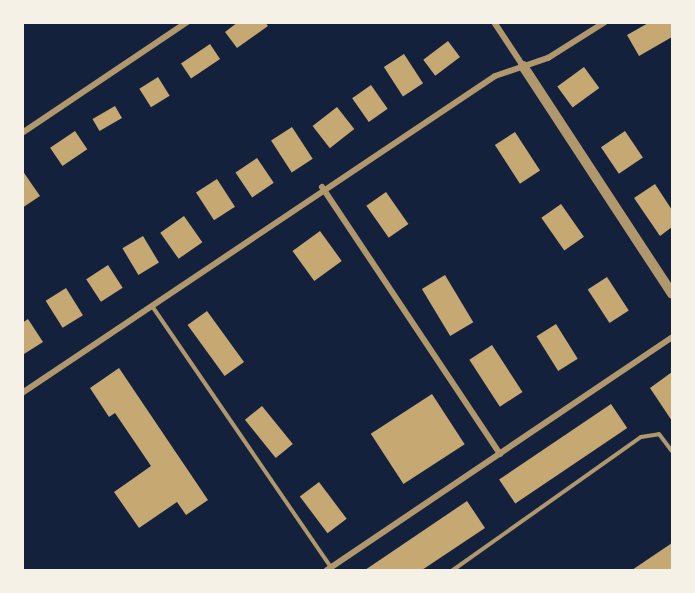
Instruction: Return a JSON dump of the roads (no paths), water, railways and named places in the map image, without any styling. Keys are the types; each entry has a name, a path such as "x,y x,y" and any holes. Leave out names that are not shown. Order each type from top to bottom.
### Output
{"street":[{"path":"22,133 187,22"},
{"path":"494,22 672,294"},
{"path":"22,393 322,187 495,76 548,58 605,22"},
{"path":"322,187 500,454"},
{"path":"329,569 672,337"}],"lane":[{"path":"151,305 329,569"},
{"path":"453,570 642,437 659,434 672,451"}]}
